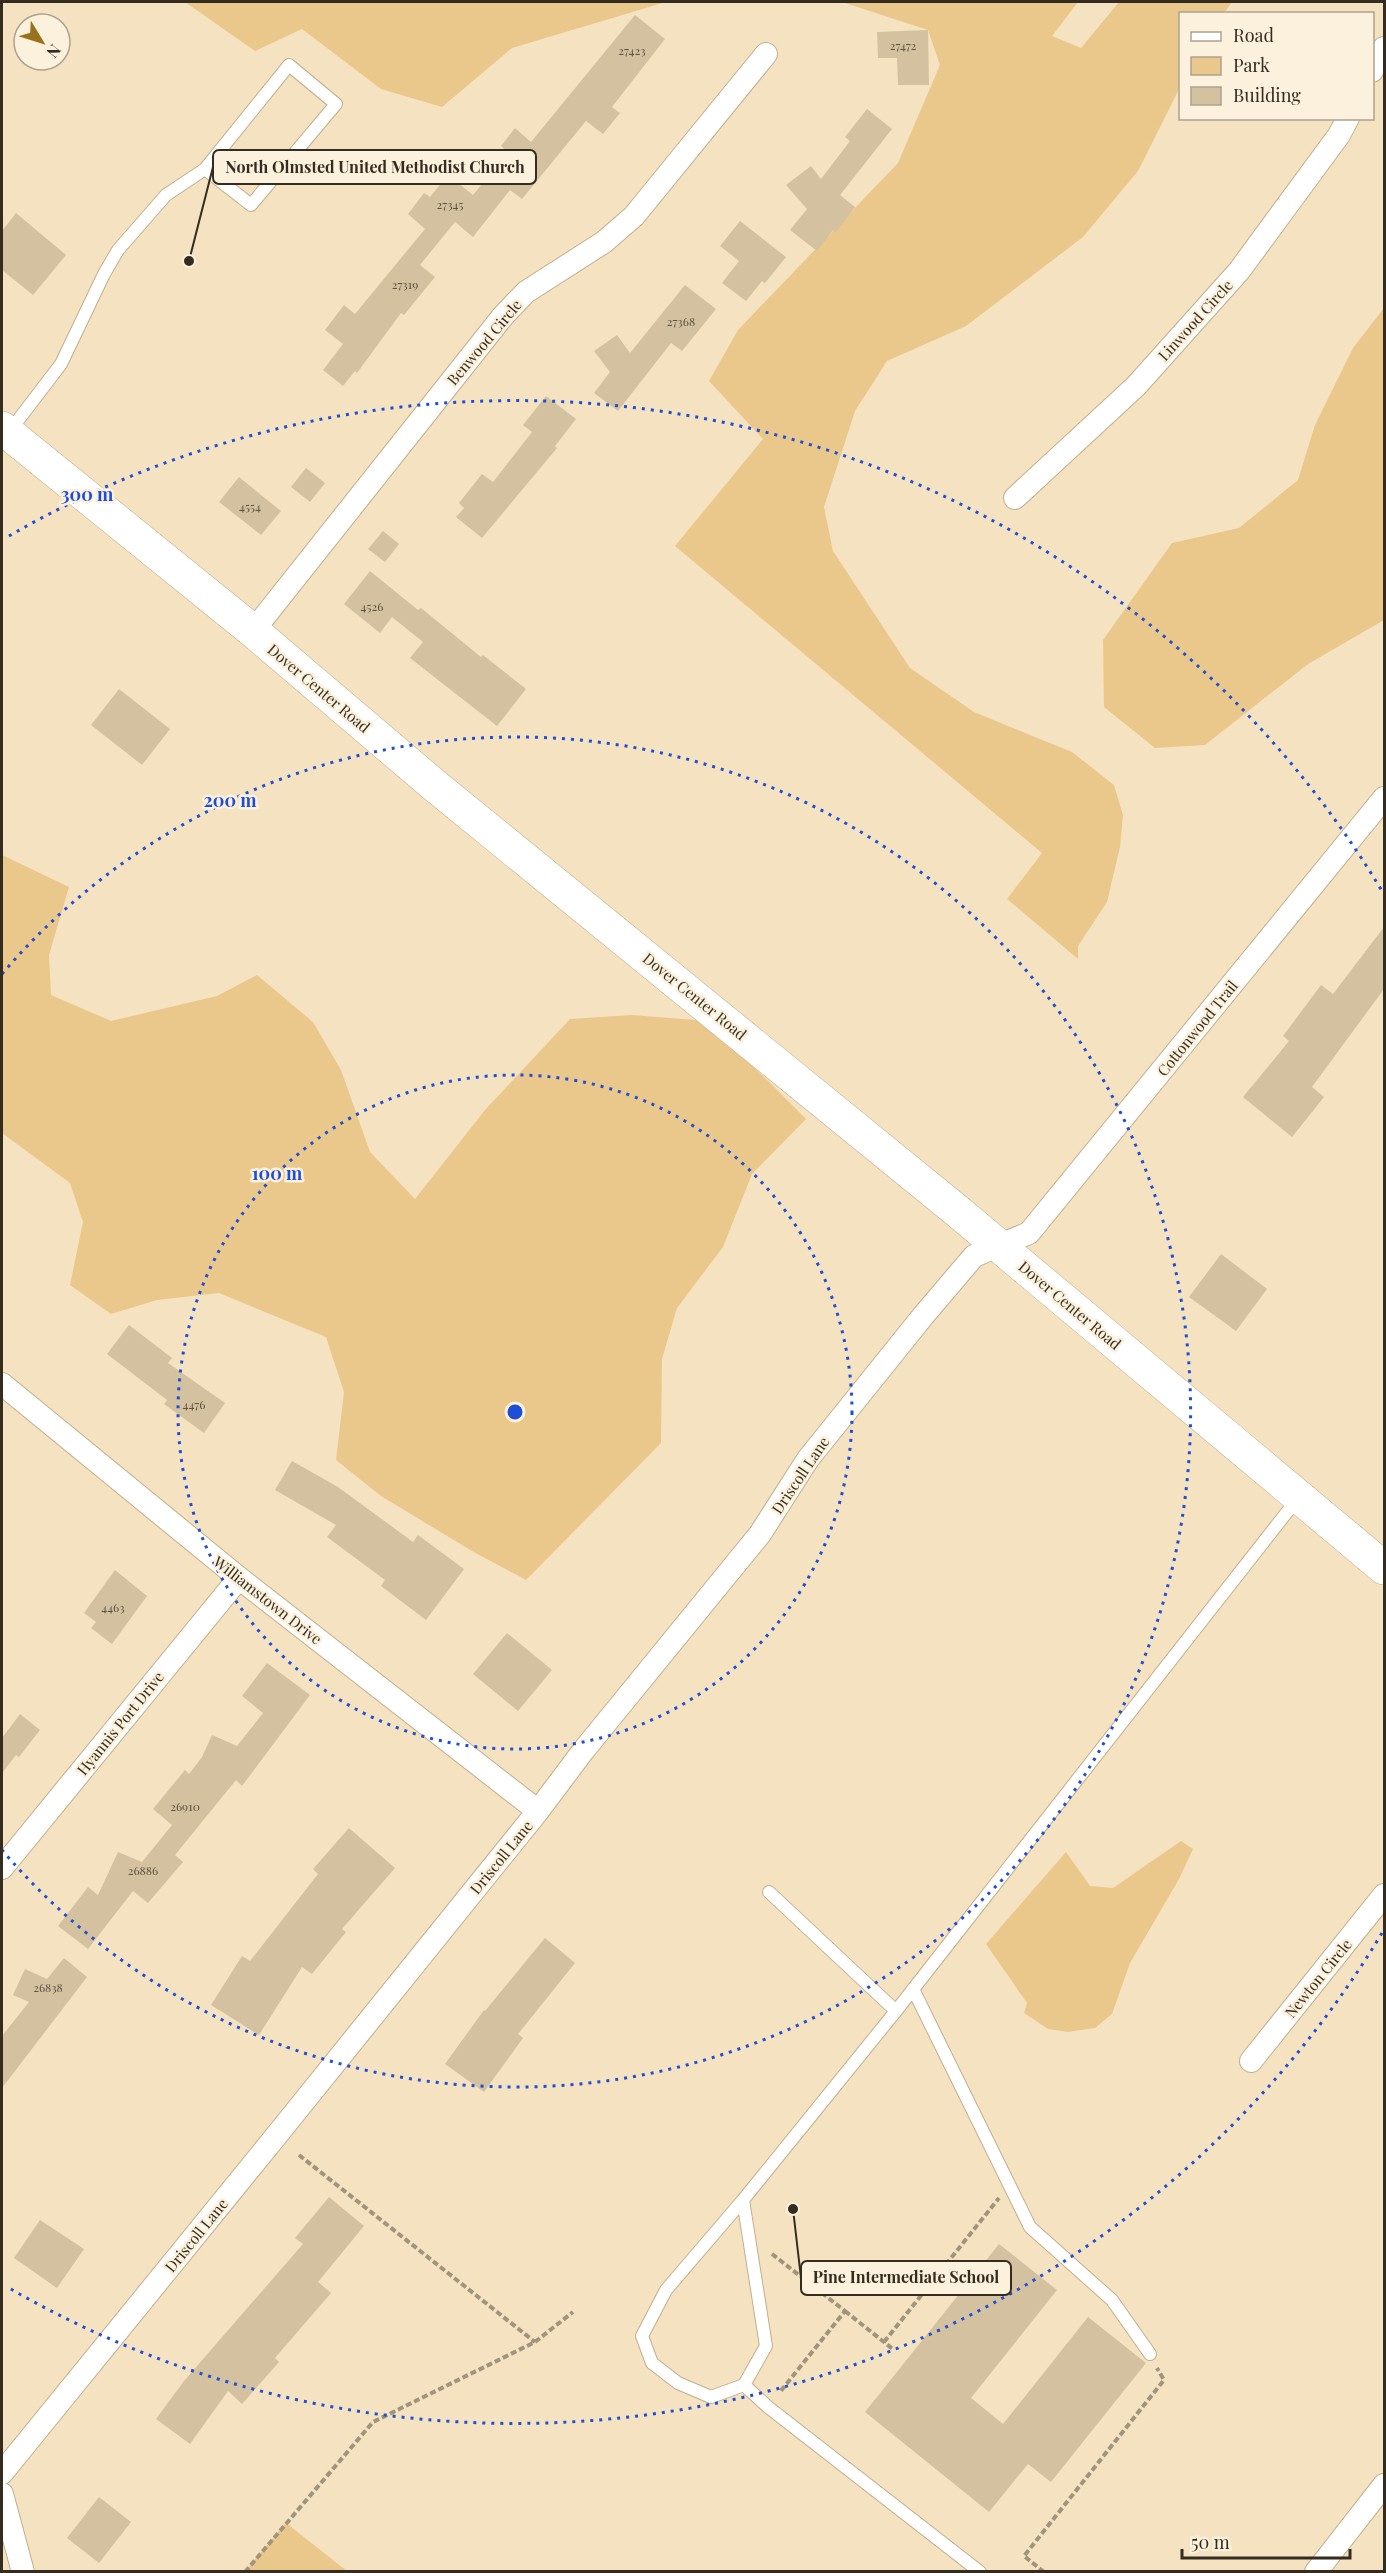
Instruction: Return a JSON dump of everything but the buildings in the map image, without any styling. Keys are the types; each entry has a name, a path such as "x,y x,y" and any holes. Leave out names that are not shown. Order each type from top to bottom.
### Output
{"street":[{"path":"1374,67 1384,48"},
{"name":"Benwood Circle","path":"253,632 503,316 526,292 604,242 634,216 766,54"},
{"name":"Linwood Circle","path":"1015,498 1137,386 1239,271 1339,135 1347,120"},
{"name":"Dover Center Road","path":"5,430 253,632 434,785 1000,1246 1384,1568"},
{"name":"Cottonwood Trail","path":"1000,1246 1029,1233 1384,798"},
{"name":"Driscoll Lane","path":"2,2473 760,1534 808,1459 923,1316 974,1256 1000,1246"},
{"name":"Williamstown Drive","path":"2,1384 239,1578 538,1811"},
{"name":"Hyannis Port Drive","path":"2,1868 239,1578"},
{"name":"Newton Circle","path":"1251,2061 1384,1895"},
{"path":"1316,2571 1384,2485"},
{"path":"2,2494 23,2571"}],"lane":[{"path":"5,430 60,364 118,250 166,195 205,169 289,65 336,104 251,205 205,169"},
{"path":"743,2200 766,2346 744,2385 711,2397 678,2383 652,2362 642,2336 666,2290 743,2200 896,2011 1299,1497"},
{"path":"769,1892 896,2011"},
{"path":"913,1989 1011,2184 1030,2227 1112,2300 1150,2354"},
{"path":"744,2385 768,2408 980,2571"}],"path":[{"path":"299,2155 535,2342"},
{"path":"884,2342 1011,2184"},
{"path":"772,2254 894,2350"},
{"path":"780,2392 845,2311"},
{"path":"246,2571 373,2422 535,2342 573,2312"},
{"path":"1044,2571 1024,2556 1164,2380 1150,2354"}],"green space":[{"path":"185,2 666,2 512,48 442,107 381,89 302,29 255,51"},
{"path":"842,2 1078,2 1052,36 1081,48 1119,2 1232,2 1225,12 1179,12 1179,89 1138,171 1083,237 966,326 887,361 855,411 824,507 833,551 910,668 974,712 1072,752 1114,785 1123,815 1120,847 1107,902 1078,946 1078,959 1007,899 1042,853 675,546 763,439 709,381 738,330 898,163 940,65 928,30"},
{"path":"1384,308 1384,620 1308,664 1205,745 1155,748 1104,707 1103,640 1172,543 1239,528 1298,480 1315,425 1353,348"},
{"path":"2,855 69,887 49,955 51,995 111,1021 217,996 257,975 313,1022 341,1070 370,1152 415,1199 485,1110 570,1019 632,1015 708,1021 806,1119 752,1174 723,1247 677,1308 662,1359 661,1443 526,1580 472,1551 381,1496 336,1460 344,1392 326,1337 219,1293 157,1300 111,1314 70,1285 83,1222 70,1183 2,1133"},
{"path":"1181,1841 1193,1849 1179,1879 1130,1963 1112,2014 1095,2028 1068,2032 1048,2029 1024,2013 1027,2003 986,1944 1066,1852 1090,1886 1113,1888"},
{"path":"286,2523 347,2571 245,2571"}],"place":[{"name":"North Olmsted United Methodist Church","path":"189,261"},
{"name":"Pine Intermediate School","path":"793,2209"}]}
